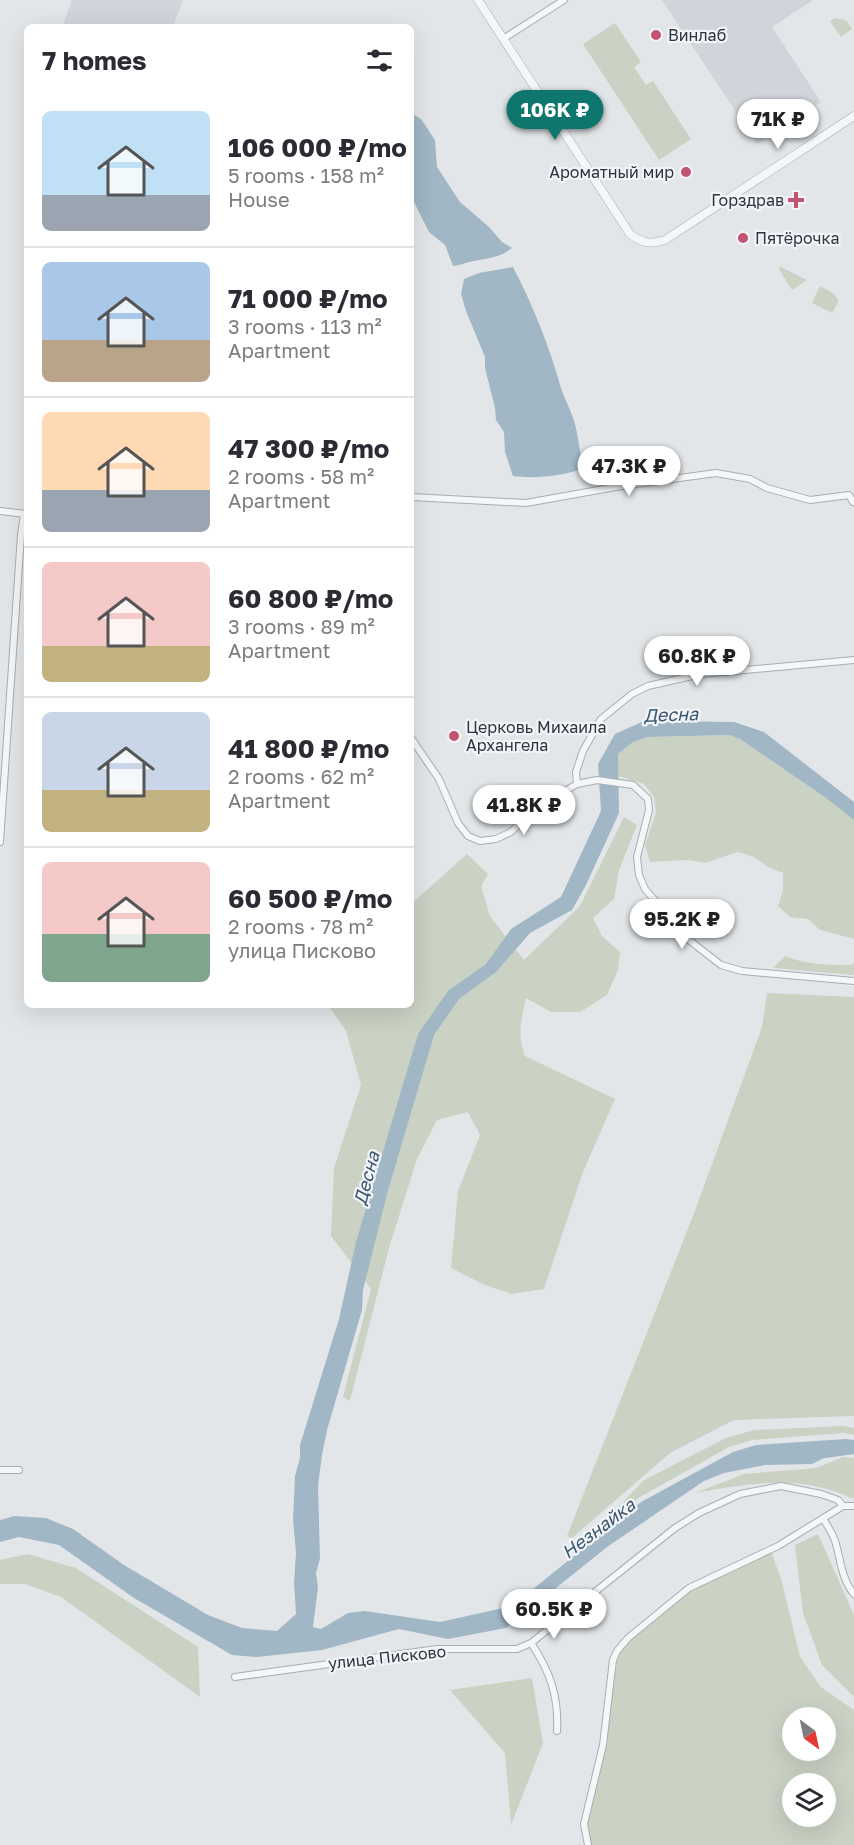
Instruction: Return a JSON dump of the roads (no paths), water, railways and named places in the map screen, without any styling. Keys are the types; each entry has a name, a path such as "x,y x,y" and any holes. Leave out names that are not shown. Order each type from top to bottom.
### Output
{"street":[{"path":"478,0 630,234 641,242 656,243 672,235 854,116"},
{"path":"503,39 564,0"},
{"path":"414,497 526,503 621,486 716,473 750,479 767,488 810,500 849,495 854,502"},
{"path":"0,512 24,514"},
{"path":"0,842 21,535 24,519"},
{"path":"577,784 576,772 583,751 601,719 632,694 648,686 701,674 854,660"},
{"path":"414,742 439,779 458,823 468,837 480,841 496,839 511,832 549,799 577,784 597,780 633,785 648,800 649,810 637,858 639,875 645,889 689,940 721,965 742,971 854,981"},
{"path":"0,1470 19,1470"},
{"name":"улица Писково","path":"235,1677 437,1649 517,1649 531,1643 675,1528 699,1513 740,1494 781,1486 821,1494 838,1500 843,1506"},
{"path":"588,1845 584,1824 603,1745 613,1660 617,1651 628,1638 689,1588 778,1546 843,1506 854,1506"},
{"path":"823,1518 836,1543 839,1563 849,1589 854,1594"},
{"path":"531,1643 545,1664 555,1693 557,1731"}],"water":[{"path":"414,115 421,119 435,140 437,167 460,202 489,227 502,242 512,248 494,257 453,266 445,245 429,232 414,202"},
{"path":"513,267 540,326 575,424 585,467 570,473 550,476 513,476 505,452 504,432 496,420 485,368 485,357 461,294 464,279 479,273"},
{"path":"644,721 734,722 764,732 854,802 854,820 740,739 729,735 648,737 633,742 618,754 619,813 572,910 530,933 496,972 459,999 434,1035 387,1194 363,1290 362,1310 327,1430 318,1486 320,1559 316,1573 318,1587 313,1627 321,1629 348,1613 365,1611 440,1622 512,1606 641,1502 733,1452 756,1445 846,1439 854,1440 854,1448 842,1449 812,1464 765,1465 724,1473 704,1481 607,1547 506,1628 448,1639 399,1629 322,1650 257,1657 232,1655 134,1598 59,1545 19,1537 0,1542 0,1520 14,1516 46,1518 73,1529 124,1565 208,1615 242,1628 277,1631 296,1614 294,1583 296,1553 293,1520 295,1476 300,1458 300,1445 339,1319 356,1242 418,1034 448,991 486,964 511,929 561,897 601,811 598,764 615,734"}],"waterway":[{"name":"Незнайка","path":"825,1452 854,1448"}],"place":[{"name":"Винлаб","path":"656,35"},
{"name":"Ароматный мир","path":"686,172"},
{"name":"Горздрав","path":"796,200"},
{"name":"Пятёрочка","path":"743,238"},
{"name":"Церковь Михаила Архангела","path":"454,736"}],"water label":[{"name":"Десна","path":"671,714"},
{"name":"Десна","path":"366,1178"}]}
